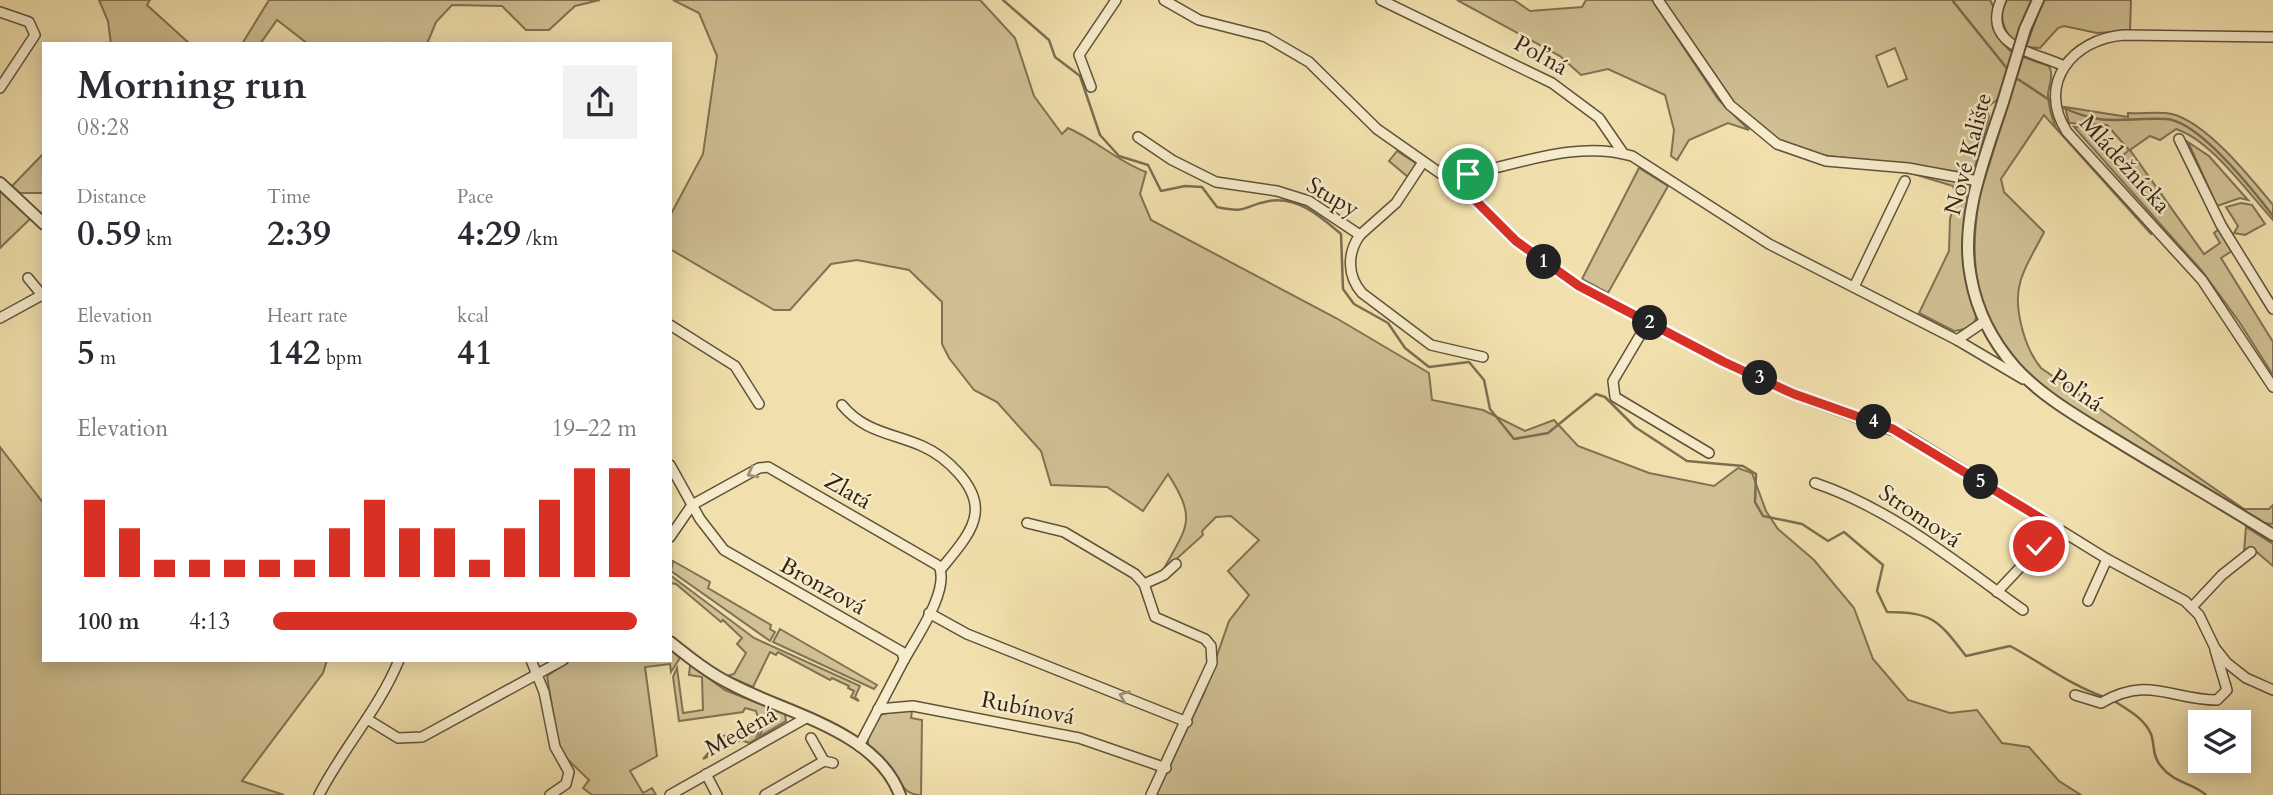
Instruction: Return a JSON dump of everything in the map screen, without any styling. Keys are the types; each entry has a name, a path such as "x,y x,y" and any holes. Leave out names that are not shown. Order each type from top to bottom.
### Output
{"street":[{"path":"1091,87 1079,55 1116,0"},
{"path":"1164,0 1199,20 1266,37 1295,53 1321,72 1377,128 1423,162 1464,184 1493,221 1554,270 1648,322 1794,394 1893,429 2107,559 2192,607 2215,648 2234,670 2273,690"},
{"name":"Poľná","path":"1381,0 1552,83 1599,118 1623,153"},
{"path":"1658,0 1730,105 1777,144 1826,161 1908,168 1978,181"},
{"path":"2001,0 1998,20 2007,41 2021,51 2064,66 2085,45 2115,36 2273,37"},
{"name":"Nové Kalište","path":"2034,386 1999,348 1985,321 1970,277 1969,251 1973,202 1978,181 2025,29 2038,0"},
{"path":"0,12 29,22 36,35 0,88"},
{"name":"Mládežnícka","path":"2064,66 2056,97 2058,114 2070,136 2202,280 2273,387"},
{"name":"Stupy","path":"1138,137 1172,160 1216,182 1277,191 1309,201 1360,235 1353,247 1350,267 1355,285 1362,293 1431,345 1483,357"},
{"name":"Mládežnícka","path":"2179,139 2217,217 2273,309"},
{"name":"Poľná","path":"1464,184 1508,164 1601,150 1623,153 1660,172 1769,244 1957,340 2034,386 2089,424 2273,535"},
{"path":"1360,235 1396,203 1423,162"},
{"path":"1853,287 1905,181"},
{"path":"0,183 42,222"},
{"path":"28,278 42,295"},
{"path":"0,318 42,297"},
{"path":"1957,340 1985,321"},
{"path":"1648,322 1613,381 1615,397 1709,453"},
{"path":"672,326 714,349 735,366 759,404"},
{"path":"842,405 866,427 932,451 954,469 967,486 975,503 975,517 941,569 940,592 859,746"},
{"name":"Zlatá","path":"692,505 759,468 774,470 941,569"},
{"name":"Bronzová","path":"672,469 692,505 724,550 900,650 904,660"},
{"name":"Stromová","path":"1815,483 1868,504 2023,610"},
{"path":"672,534 692,505"},
{"path":"1027,523 1064,532 1135,574 1144,584 1155,617 1205,639 1213,651 1212,663 1187,722 1151,795"},
{"path":"1997,592 2057,528"},
{"path":"2192,607 2222,575 2251,552"},
{"path":"2088,601 2107,559"},
{"path":"1144,584 1164,575 1176,564"},
{"path":"929,613 967,634 1187,722"},
{"name":"Medená","path":"672,644 714,676 806,718"},
{"path":"2075,695 2102,703 2140,690 2217,700 2227,690 2217,663 2215,648"},
{"path":"319,795 334,767 367,719 398,662"},
{"path":"532,662 538,673 555,747 569,776 566,784 550,795"},
{"path":"367,719 398,738 415,739 559,662"},
{"name":"Rubínová","path":"878,709 913,706 1079,738 1166,768"},
{"path":"806,718 859,746 887,769 900,795"},
{"name":"Medená","path":"670,795 806,718"},
{"path":"765,795 829,762 811,738"},
{"path":"706,774 717,795"}],"shaded area":[{"path":"99,0 150,0 147,5 188,42 111,42 108,21"},
{"path":"269,0 600,0 575,6 549,30 526,30 502,6 452,5 436,22 428,42 305,42 277,20 261,42 243,42"},
{"path":"673,0 980,0 1015,38 1034,96 1062,134 1068,128 1146,172 1140,194 1151,220 1336,318 1429,373 1432,400 1483,410 1525,431 1554,420 1578,446 1649,473 1714,486 1738,468 1752,473 1766,511 1778,529 1814,560 1854,608 1873,659 1908,700 1950,713 1977,710 2002,743 2029,747 2059,781 2081,795 1156,795 1204,693 1229,621 1249,595 1228,571 1259,540 1231,516 1216,517 1202,531 1203,535 1162,572 1186,523 1183,503 1168,474 1143,511 1107,487 1051,485 1041,451 997,402 974,390 949,358 942,344 942,302 909,270 857,260 831,264 790,310 774,310 672,250 672,212 703,154 717,56 699,13"},
{"path":"1457,0 1514,0 1530,11 1582,7 1586,0 1652,0 1718,99 1749,130 1728,123 1689,140 1677,160 1671,156 1674,130 1665,95 1608,69 1581,75 1560,56"},
{"path":"1662,0 1990,0 2000,38 2013,53 1997,100 1986,108 1989,116 1974,171 1967,173 1820,155 1787,145 1748,118 1731,100 1701,61","holes":["1895,48 1907,79 1888,87 1876,56"]},
{"path":"2007,0 2032,0 2016,43 2003,23"},
{"path":"2043,0 2131,0 2130,31 2097,33 2064,26 2058,28 2040,48 2026,47"},
{"path":"2023,57 2049,66 2051,77 2048,98 2056,128 2153,232 2151,234 2044,115 2001,179 2004,192 2044,232 2024,270 2018,293 2022,328 2035,360 2041,368 2244,509 2269,509 2273,505 2273,524 2264,523 2080,413 2018,362 2001,341 1988,318 1982,304 1976,274 1975,243 1979,197"},
{"path":"2065,107 2128,117 2128,113 2167,113 2185,119 2227,152 2273,205 2273,220 2215,156 2189,135 2176,129 2160,140 2150,136 2130,150 2204,254 2220,243 2214,233 2219,229 2232,251 2221,258 2273,342 2273,375 2202,271 2074,127 2092,128 2088,133 2114,163 2129,150 2107,125 2069,123"},
{"path":"2188,142 2209,156 2248,200 2240,198 2217,206"},
{"path":"1397,151 1417,164 1408,177 1389,161"},
{"path":"42,155 42,193 20,193 12,186"},
{"path":"1639,168 1668,186 1608,293 1582,279"},
{"path":"1904,171 1958,180 1969,196 1964,265 1977,315 1974,323 1965,329 1954,331 1919,313 1949,251 1950,219 1956,197 1953,186"},
{"path":"0,189 32,217 0,248"},
{"path":"2241,203 2252,205 2265,224 2245,235 2234,233 2238,226 2226,207"},
{"path":"0,447 42,501 42,662 326,662 323,673 242,781 284,795 0,795"},
{"path":"2246,527 2273,544 2273,566 2253,549 2244,552"},
{"path":"673,561 710,582 708,588 771,625 770,629 775,632 770,641 672,572"},
{"path":"672,576 754,638 860,686 855,697 859,701 851,697 854,691 848,688 849,686 832,678 830,680 778,652 776,655 770,652 753,687 727,676 734,674 746,653 737,644 742,638 672,583"},
{"path":"780,629 877,685 874,689 773,642"},
{"path":"672,650 680,658 671,672 670,664 645,667 657,756 630,771 643,793 652,788 656,795 592,795 583,788 589,780 564,756 558,743 547,676 568,662 672,662"},
{"path":"690,665 725,690 785,714 786,721 759,737 766,721 758,718 756,711 745,708 743,712 679,721 673,677 677,668 683,713 703,710 702,677 689,675"},
{"path":"901,709 912,711 911,718 922,720 921,795 905,789 888,763 868,748 868,736 880,715"},
{"path":"759,731 756,739 749,743 741,740 703,759 723,736"}],"waterway":[{"path":"1003,0 1049,40 1055,57 1080,76 1100,135 1119,156 1148,165 1161,191 1185,186 1202,187 1217,207 1235,210 1269,201 1290,202 1308,209 1341,234 1343,289 1354,304 1388,323 1405,348 1429,367 1469,362 1484,380 1490,409 1514,439 1548,433 1596,394 1605,397 1635,427 1687,461 1743,466 1756,474 1755,502 1763,516 1802,524 1828,541 1844,532 1883,565 1877,591 1887,612 1915,614 1934,621 1949,634 1966,656 2010,646 2068,680 2104,697"},
{"path":"1952,0 2009,71"},
{"path":"2013,76 2054,103"},
{"path":"2060,106 2075,113 2101,119 2166,119 2179,123 2194,131 2224,158 2273,216"},
{"path":"2114,701 2148,728 2156,757 2165,771 2206,795"}],"route":[{"path":"1468,174 1465,182 1467,192 1493,221 1554,270 1579,286 1724,362 1809,400 1851,413 1908,436 2057,528 2039,546"}]}
